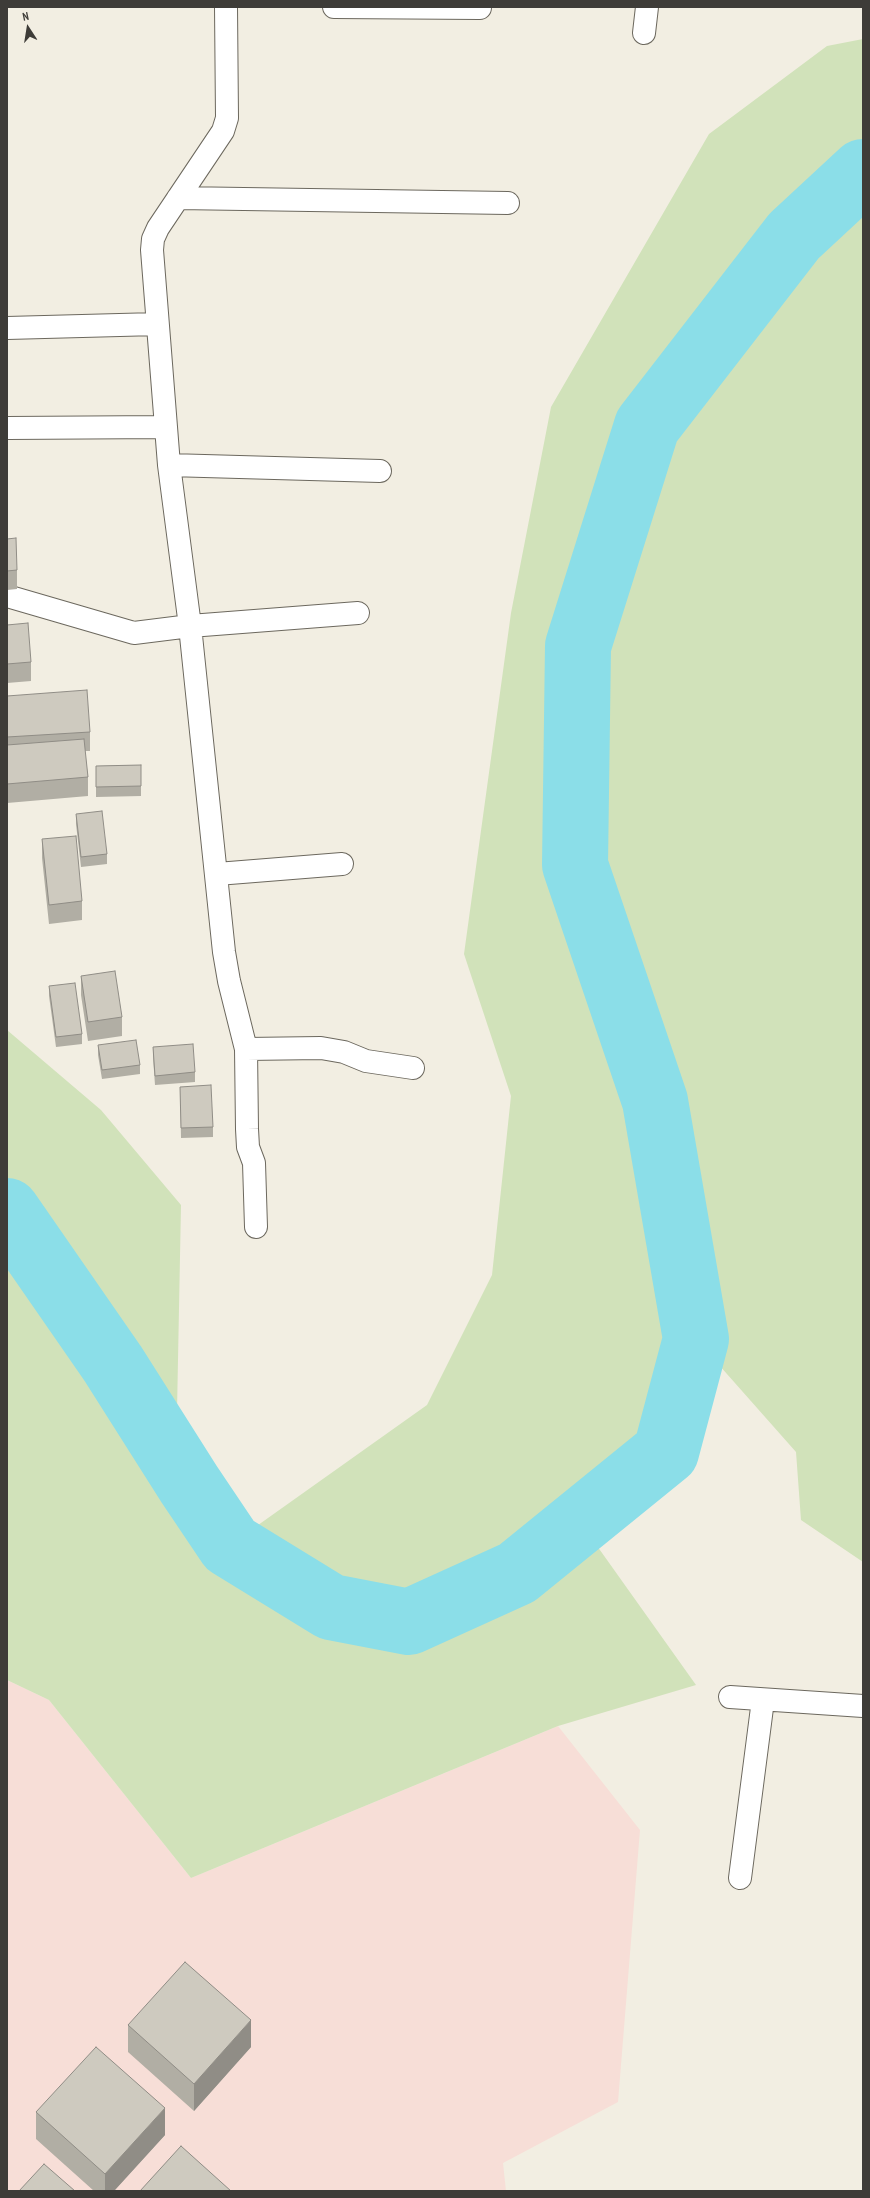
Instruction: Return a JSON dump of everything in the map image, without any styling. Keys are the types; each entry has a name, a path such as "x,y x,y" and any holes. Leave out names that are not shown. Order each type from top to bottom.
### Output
{"street":[{"path":"226,7 226,118 219,140 178,198 153,239 157,324 169,465 190,626 229,981 246,1050 248,1147 254,1163 256,1227"},
{"path":"334,7 480,8"},
{"path":"644,33 647,7"},
{"path":"178,198 508,203"},
{"path":"7,328 157,324"},
{"path":"7,428 166,427"},
{"path":"169,465 380,471"},
{"path":"7,596 134,633 190,626 358,613"},
{"path":"217,874 342,864"},
{"path":"246,1050 320,1048 344,1052 366,1061 413,1068"},
{"path":"730,1698 863,1706"},
{"path":"740,1878 763,1700"}],"shaded area":[{"path":"7,1680 49,1700 191,1878 558,1726 640,1830 618,2102 503,2163 506,2191 7,2191"}],"green space":[{"path":"863,39 863,172 794,236 760,280 863,175 863,1562 801,1520 796,1452 696,1339 666,1452 580,1522 696,1685 558,1726 191,1878 49,1700 7,1680 7,1030 101,1110 181,1205 176,1463 230,1545 427,1405 492,1275 511,1096 464,954 511,613 551,407 709,134 827,46"}],"building":[{"path":"16,538 17,570 7,571 7,539"},
{"path":"28,623 31,662 7,664 7,625"},
{"path":"87,690 90,732 7,737 7,696"},
{"path":"84,739 88,777 7,784 7,745"},
{"path":"141,765 141,786 96,787 96,766"},
{"path":"102,811 107,854 81,857 76,814"},
{"path":"76,836 82,901 49,905 42,839"},
{"path":"115,971 122,1017 88,1022 81,976"},
{"path":"75,983 82,1034 56,1037 49,986"},
{"path":"136,1040 140,1065 102,1070 98,1045"},
{"path":"193,1044 195,1072 155,1076 153,1047"},
{"path":"211,1085 213,1127 181,1128 180,1087"},
{"path":"185,1962 251,2020 194,2084 128,2025"},
{"path":"96,2047 165,2108 105,2174 36,2112"},
{"path":"181,2146 231,2191 140,2191"},
{"path":"44,2164 75,2191 19,2191"}],"waterway":[{"path":"7,1211 113,1364 189,1484 230,1545 331,1607 409,1622 517,1573 666,1452 696,1339 655,1101 575,865 578,646 647,426 794,236 863,172"}]}
